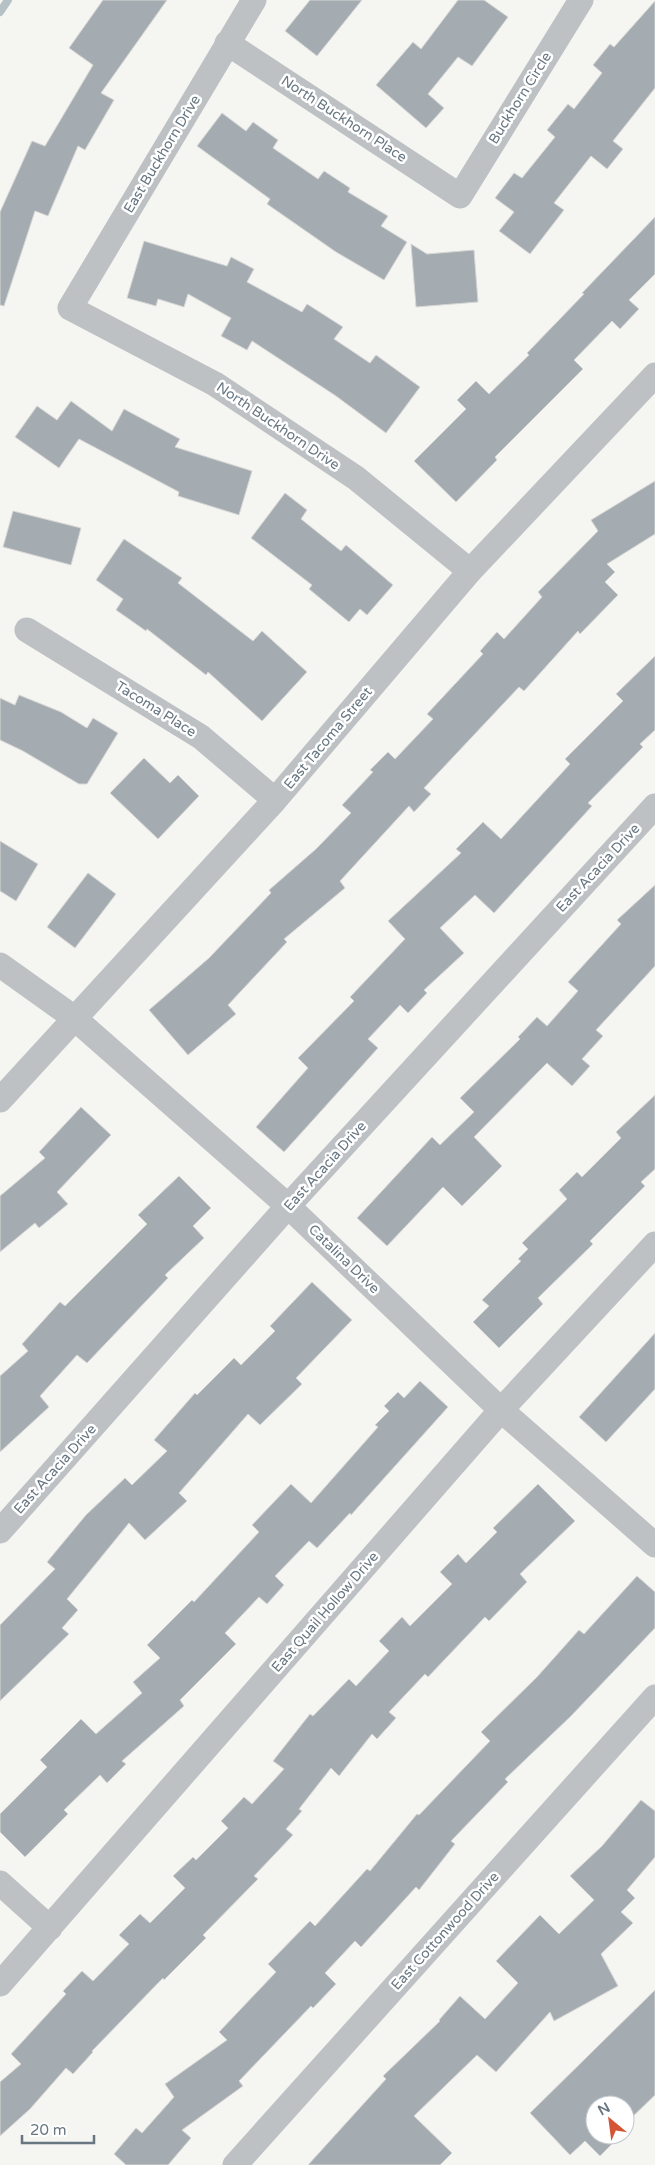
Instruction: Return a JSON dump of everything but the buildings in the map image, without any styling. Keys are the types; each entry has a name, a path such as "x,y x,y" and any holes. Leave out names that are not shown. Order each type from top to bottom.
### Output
{"street":[{"name":"East Buckhorn Drive","path":"70,308 254,0"},
{"name":"Buckhorn Circle","path":"460,196 581,0"},
{"name":"North Buckhorn Place","path":"227,43 460,196"},
{"name":"North Buckhorn Drive","path":"70,308 216,384 356,478 470,570"},
{"name":"East Tacoma Street","path":"0,1100 73,1017 275,800 470,570 655,375"},
{"name":"Tacoma Place","path":"27,630 201,737 275,800"},
{"name":"East Acacia Drive","path":"0,1531 288,1206 655,806"},
{"name":"Catalina Drive","path":"0,965 73,1017 288,1206 501,1410 655,1545"},
{"name":"East Quail Hollow Drive","path":"0,1984 501,1410 655,1244"},
{"name":"East Cottonwood Drive","path":"235,2165 655,1697"},
{"path":"0,1883 50,1928"}],"waterway":[{"path":"0,12 8,0"}]}
